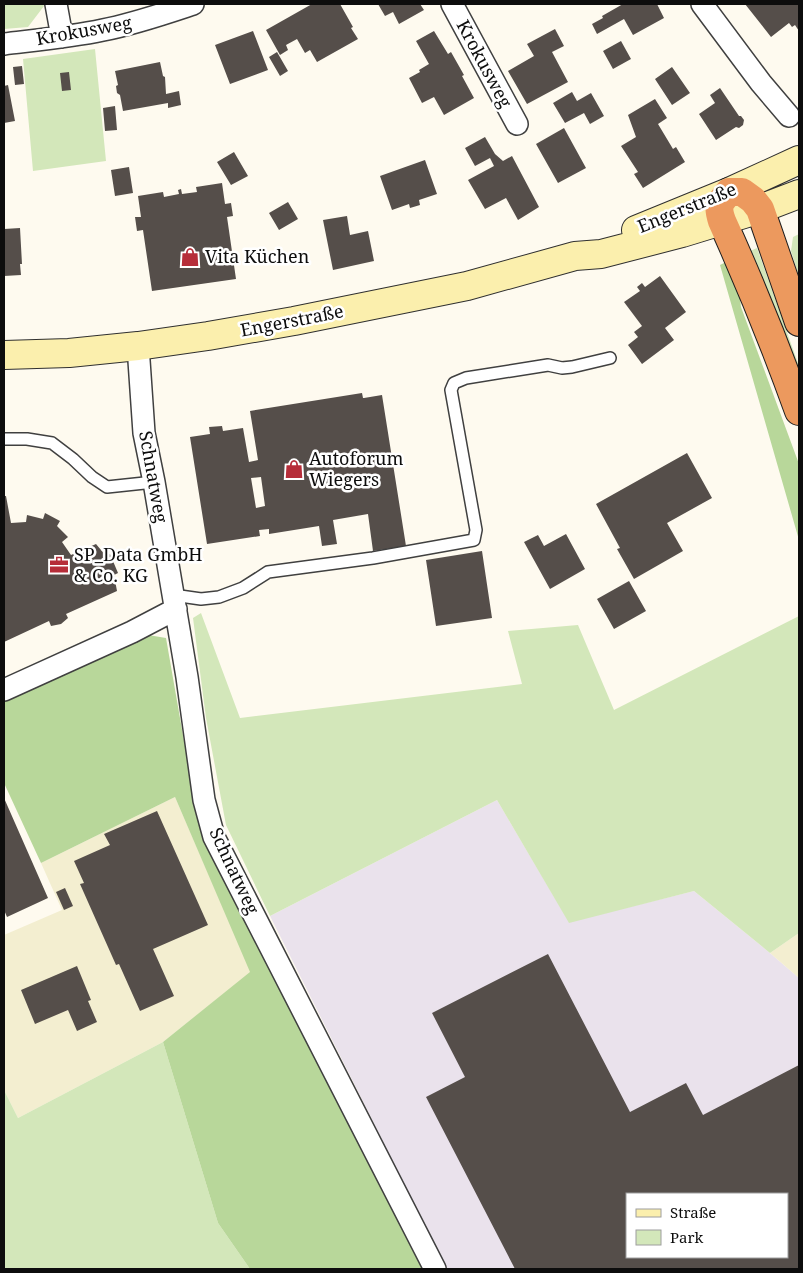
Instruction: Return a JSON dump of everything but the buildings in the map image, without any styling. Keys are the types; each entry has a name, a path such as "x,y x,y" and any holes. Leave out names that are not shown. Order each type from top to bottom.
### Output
{"highway":[{"path":"799,322 760,209 754,200 742,192 729,192 720,201 719,211 722,221 750,283 799,411"}],"main road":[{"name":"Engerstraße","path":"575,256 596,244 652,224 799,160"},
{"name":"Engerstraße","path":"4,356 69,353 208,336 294,321 457,288 575,256 601,254 682,233 760,209 799,194"}],"street":[{"path":"56,4 62,37"},
{"name":"Krokusweg","path":"4,44 105,30 192,4"},
{"name":"Krokusweg","path":"452,4 517,124"},
{"path":"702,4 761,83 789,116"},
{"name":"Schnatweg","path":"138,346 144,433 174,602 204,800 214,837 435,1269"},
{"path":"4,690 132,632 174,602"}],"lane":[{"path":"174,602 219,597 243,588 268,572 373,558 474,540 476,530 451,390 454,383 466,378 548,365 562,368 572,367 610,358"},
{"path":"4,439 27,438 52,443 92,477 107,487 154,482"}],"shaded area":[{"path":"175,797 251,972 163,1042 18,1118 4,1090 4,935 62,910 41,863"},
{"path":"497,800 569,922 694,891 799,978 799,1269 447,1269 270,916"},
{"path":"799,933 799,978 770,953"}],"green space":[{"path":"4,4 43,4 44,6 28,27 4,29"},
{"path":"95,49 106,161 33,171 23,59"},
{"path":"799,234 799,277 791,251 793,237"},
{"path":"757,248 799,366 799,384 748,252"},
{"path":"728,261 737,275 741,307 799,464 799,540 720,265"},
{"path":"201,613 240,718 522,684 508,631 578,625 614,710 799,616 799,933 770,953 694,891 569,923 497,800 270,916 226,825 206,718 193,618"},
{"path":"148,635 166,638 184,741 206,836 422,1269 250,1269 218,1223 163,1042 250,972 175,797 41,863 4,783 4,701"},
{"path":"163,1042 218,1223 250,1269 4,1269 4,1090 18,1118"}],"place":[{"name":"Vita Küchen","path":"190,257"},
{"name":"Autoforum Wiegers","path":"294,469"},
{"name":"SP_Data GmbH & Co. KG","path":"59,565"}]}
